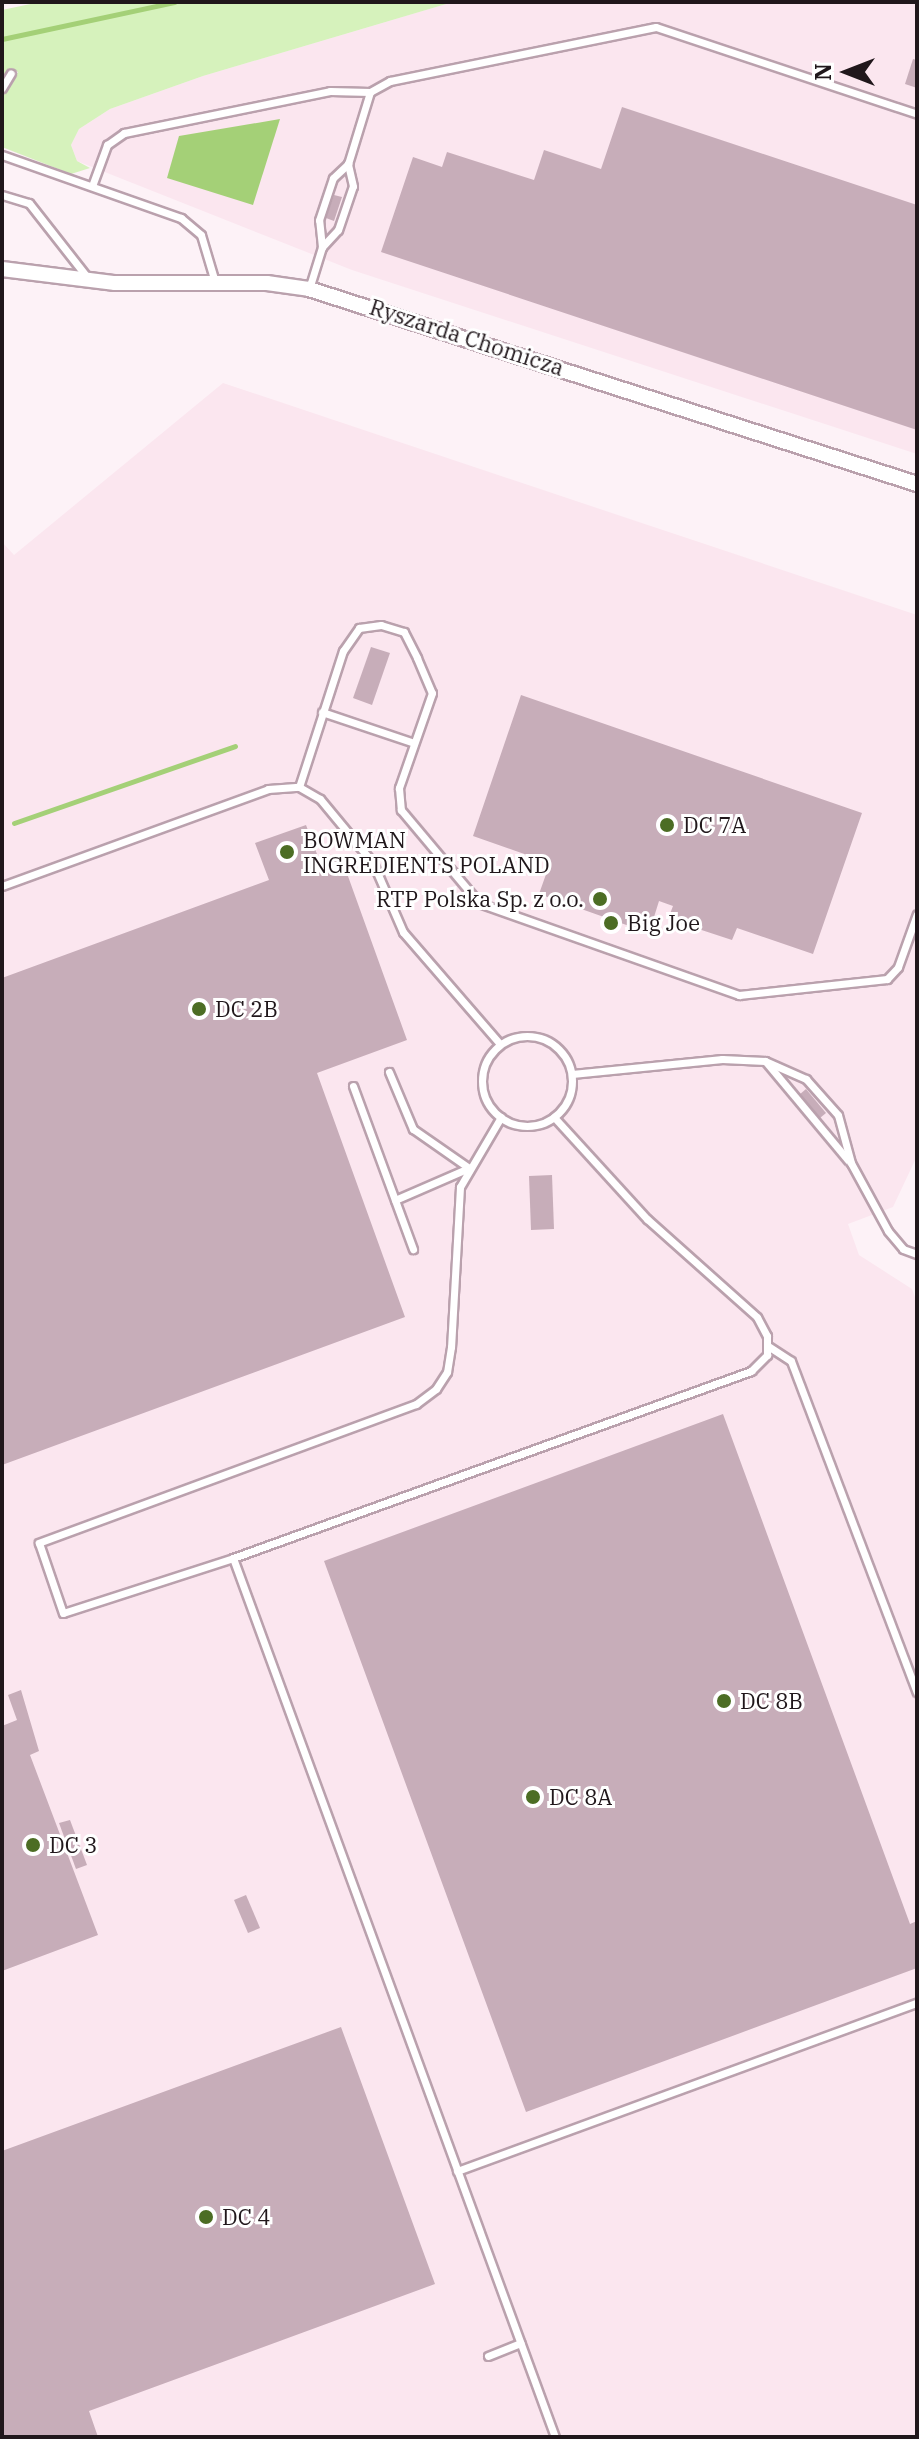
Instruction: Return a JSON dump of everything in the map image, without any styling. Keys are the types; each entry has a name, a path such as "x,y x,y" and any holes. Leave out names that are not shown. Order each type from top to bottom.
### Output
{"street":[{"name":"Ryszarda Chomicza","path":"2,269 91,281 215,282 309,289 917,484"}],"lane":[{"path":"92,186 107,145 124,133 330,91 370,92 390,81 656,27 917,114"},
{"path":"2,88 11,73"},
{"path":"322,247 338,230 353,186 348,164 370,92"},
{"path":"2,155 181,218 201,235 215,282"},
{"path":"309,289 322,247 319,220 333,178 348,164"},
{"path":"2,195 29,203 72,266 91,281"},
{"path":"299,787 343,651 359,628 381,625 404,632 432,693 399,788 401,810 479,903 739,995 887,979 898,967 917,914"},
{"path":"322,712 414,743"},
{"path":"2,886 268,789 299,787 320,799 373,863 403,932 500,1044"},
{"path":"520,1036 548,1041 560,1050 572,1074 571,1091 554,1117 528,1126 501,1117 484,1093 482,1078 500,1044 520,1036"},
{"path":"572,1074 722,1059 765,1061 806,1079 838,1115 851,1163"},
{"path":"765,1061 851,1163 896,1244 917,1254"},
{"path":"389,1072 413,1129 469,1168"},
{"path":"353,1086 413,1249"},
{"path":"501,1117 460,1187 451,1347 447,1372 436,1389 416,1404 39,1543 63,1613 233,1558 751,1371 767,1355 768,1346 757,1317 647,1219 554,1117"},
{"path":"395,1200 469,1168"},
{"path":"768,1346 791,1361 917,1692"},
{"path":"233,1558 555,2437"},
{"path":"457,2171 917,2003"},
{"path":"488,2356 521,2343"}],"shaded area":[{"path":"40,2 453,2 203,76 110,109 79,129 71,145 77,161 90,168 71,174 2,147 2,98 18,72 11,68 2,82 2,10"},
{"path":"453,2 917,2 917,454 352,270 77,161 71,145 79,129 110,109 203,76"},
{"path":"280,119 253,205 167,178 179,136"},
{"path":"223,383 917,615 917,1156 893,1207 848,1224 859,1255 912,1289 917,1303 917,2437 2,2437 2,542 14,555"}],"building":[{"path":"913,59 917,60 917,88 905,84"},
{"path":"622,107 917,205 917,430 381,252 413,157 442,167 447,152 534,180 544,150 601,169"},
{"path":"334,195 342,197 334,221 326,218"},
{"path":"371,647 390,653 372,705 353,698"},
{"name":"DC 7A","path":"521,695 862,813 813,954 737,928 732,940 668,919 673,906 659,901 649,933 539,894 550,863 473,836"},
{"path":"306,825 320,862 340,854 407,1040 317,1073 405,1317 2,1465 2,978 269,880 255,843"},
{"path":"806,1089 826,1113 820,1118 799,1095"},
{"path":"552,1175 554,1229 531,1230 529,1176"},
{"path":"723,1414 910,1924 917,1921 917,1968 526,2112 324,1561"},
{"name":"DC 3","path":"21,1690 39,1751 30,1755 98,1935 2,1971 2,1726 17,1720 8,1695"},
{"path":"70,1820 87,1865 76,1869 59,1823"},
{"path":"246,1895 260,1928 248,1933 234,1900"},
{"name":"DC 4","path":"341,2027 435,2284 89,2411 98,2437 2,2437 2,2151"}],"waterway":[{"path":"2,39 174,2"},
{"path":"14,823 235,746"}],"place":[{"name":"DC 7A","path":"667,825"},
{"name":"BOWMAN INGREDIENTS POLAND","path":"287,852"},
{"name":"RTP Polska Sp. z o.o.","path":"600,899"},
{"name":"Big Joe","path":"611,923"},
{"name":"DC 2B","path":"199,1009"},
{"name":"DC 8B","path":"724,1701"},
{"name":"DC 8A","path":"533,1797"},
{"name":"DC 3","path":"33,1845"},
{"name":"DC 4","path":"206,2217"}]}
